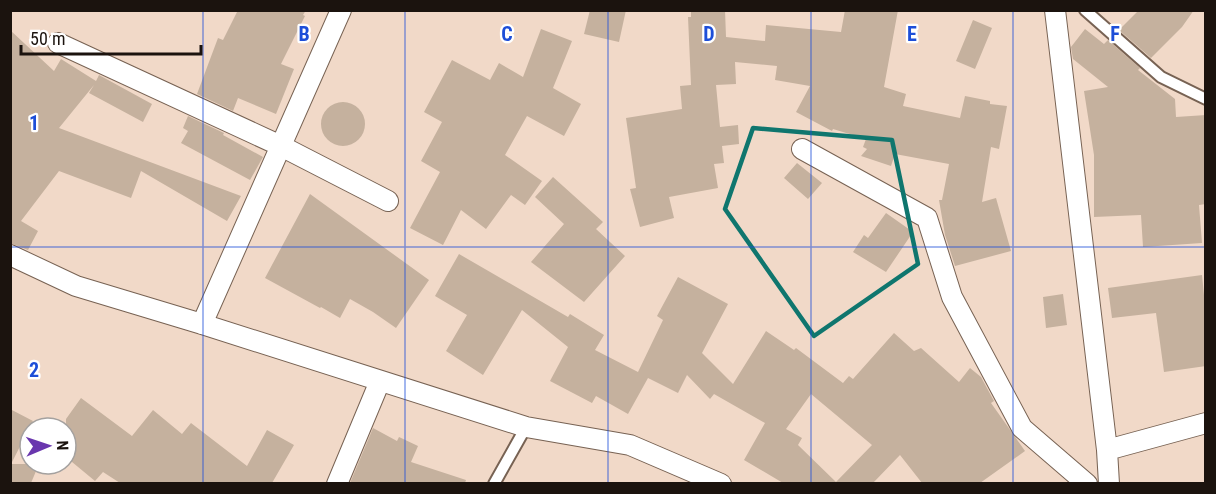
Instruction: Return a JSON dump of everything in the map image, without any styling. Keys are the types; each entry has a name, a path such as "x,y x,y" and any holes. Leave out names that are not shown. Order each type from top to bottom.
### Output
{"street":[{"path":"202,324 341,10"},
{"path":"1055,10 1109,483"},
{"path":"58,44 281,146 388,201"},
{"path":"802,149 927,218 952,297 1022,428 1087,483"},
{"path":"10,255 76,286 526,427 630,445 722,483"},
{"path":"337,483 380,381"},
{"path":"1107,450 1206,423"}],"lane":[{"path":"1085,10 1161,77 1206,99"},
{"path":"494,483 526,427"}],"highlighted area":[{"path":"753,128 892,140 918,264 814,336 725,209"}],"building":[{"path":"238,10 306,10 281,64 294,69 276,114 238,98 233,111 197,94 218,38 223,40"},
{"path":"590,10 626,10 619,42 584,34"},
{"path":"691,10 725,10 726,37 765,41 766,25 841,32 845,10 898,10 884,87 906,94 903,106 960,118 965,96 990,101 990,104 1007,106 999,149 991,147 982,202 996,198 1011,251 955,266 945,235 939,200 942,200 949,164 895,154 891,166 861,156 867,149 863,147 866,139 833,129 832,131 796,112 810,86 775,80 777,66 735,62 736,84 716,85 720,127 738,125 739,144 722,146 724,163 714,164 718,188 669,197 674,218 640,227 630,189 636,188 626,118 682,109 680,86 691,85 688,17 691,17"},
{"path":"1139,10 1194,10 1182,27 1151,58 1119,30"},
{"path":"973,20 992,28 975,69 956,61"},
{"path":"541,29 572,41 553,88 581,104 564,136 527,116 505,155 542,181 525,205 511,195 486,229 461,210 443,245 410,228 440,172 421,161 442,122 424,112 452,60 490,80 499,63 523,77"},
{"path":"1085,29 1104,44 1108,40 1140,68 1138,70 1175,99 1176,117 1206,115 1206,204 1199,205 1202,243 1143,247 1141,215 1094,217 1094,155 1084,91 1108,87 1073,59 1071,47"},
{"path":"10,30 54,71 61,59 96,81 99,75 152,104 143,122 89,93 94,85 59,128 241,196 227,221 141,171 131,198 59,171 21,221 38,231 28,250 10,243"},
{"path":"343,102 358,109 365,124 358,139 343,146 328,139 321,124 328,109"},
{"path":"188,116 224,133 223,135 263,157 250,180 181,143 188,131 183,128"},
{"path":"797,163 822,183 808,199 784,178"},
{"path":"553,177 603,222 596,229 625,256 584,302 531,262 564,224 535,197"},
{"path":"310,194 429,280 396,328 350,299 340,318 265,278"},
{"path":"886,213 913,232 886,272 853,252 864,235 868,238"},
{"path":"459,254 568,317 570,314 604,335 595,350 638,372 663,320 657,316 678,277 728,304 702,353 733,384 766,331 794,350 796,348 843,383 849,376 853,379 894,333 914,351 921,348 959,382 970,368 981,377 994,401 991,403 1025,451 980,483 922,483 900,455 873,483 783,483 744,460 765,423 714,394 710,399 687,375 678,393 648,378 628,414 596,396 592,403 550,381 568,347 522,310 483,375 446,351 467,315 435,296","holes":["811,394 872,445 836,482 798,445 802,438 786,429"]},
{"path":"1202,275 1206,315 1206,366 1164,372 1156,313 1112,318 1108,288"},
{"path":"1063,294 1067,325 1046,328 1043,297"},
{"path":"81,398 132,436 153,410 182,434 191,423 247,466 267,430 294,445 272,483 120,483 103,472 95,481 78,467 78,416 68,416"},
{"path":"10,409 23,416 18,416 18,450 11,464 18,464 18,476 34,476 31,483 10,483"},
{"path":"373,428 397,441 399,437 418,446 411,462 466,480 465,483 350,483"}]}
